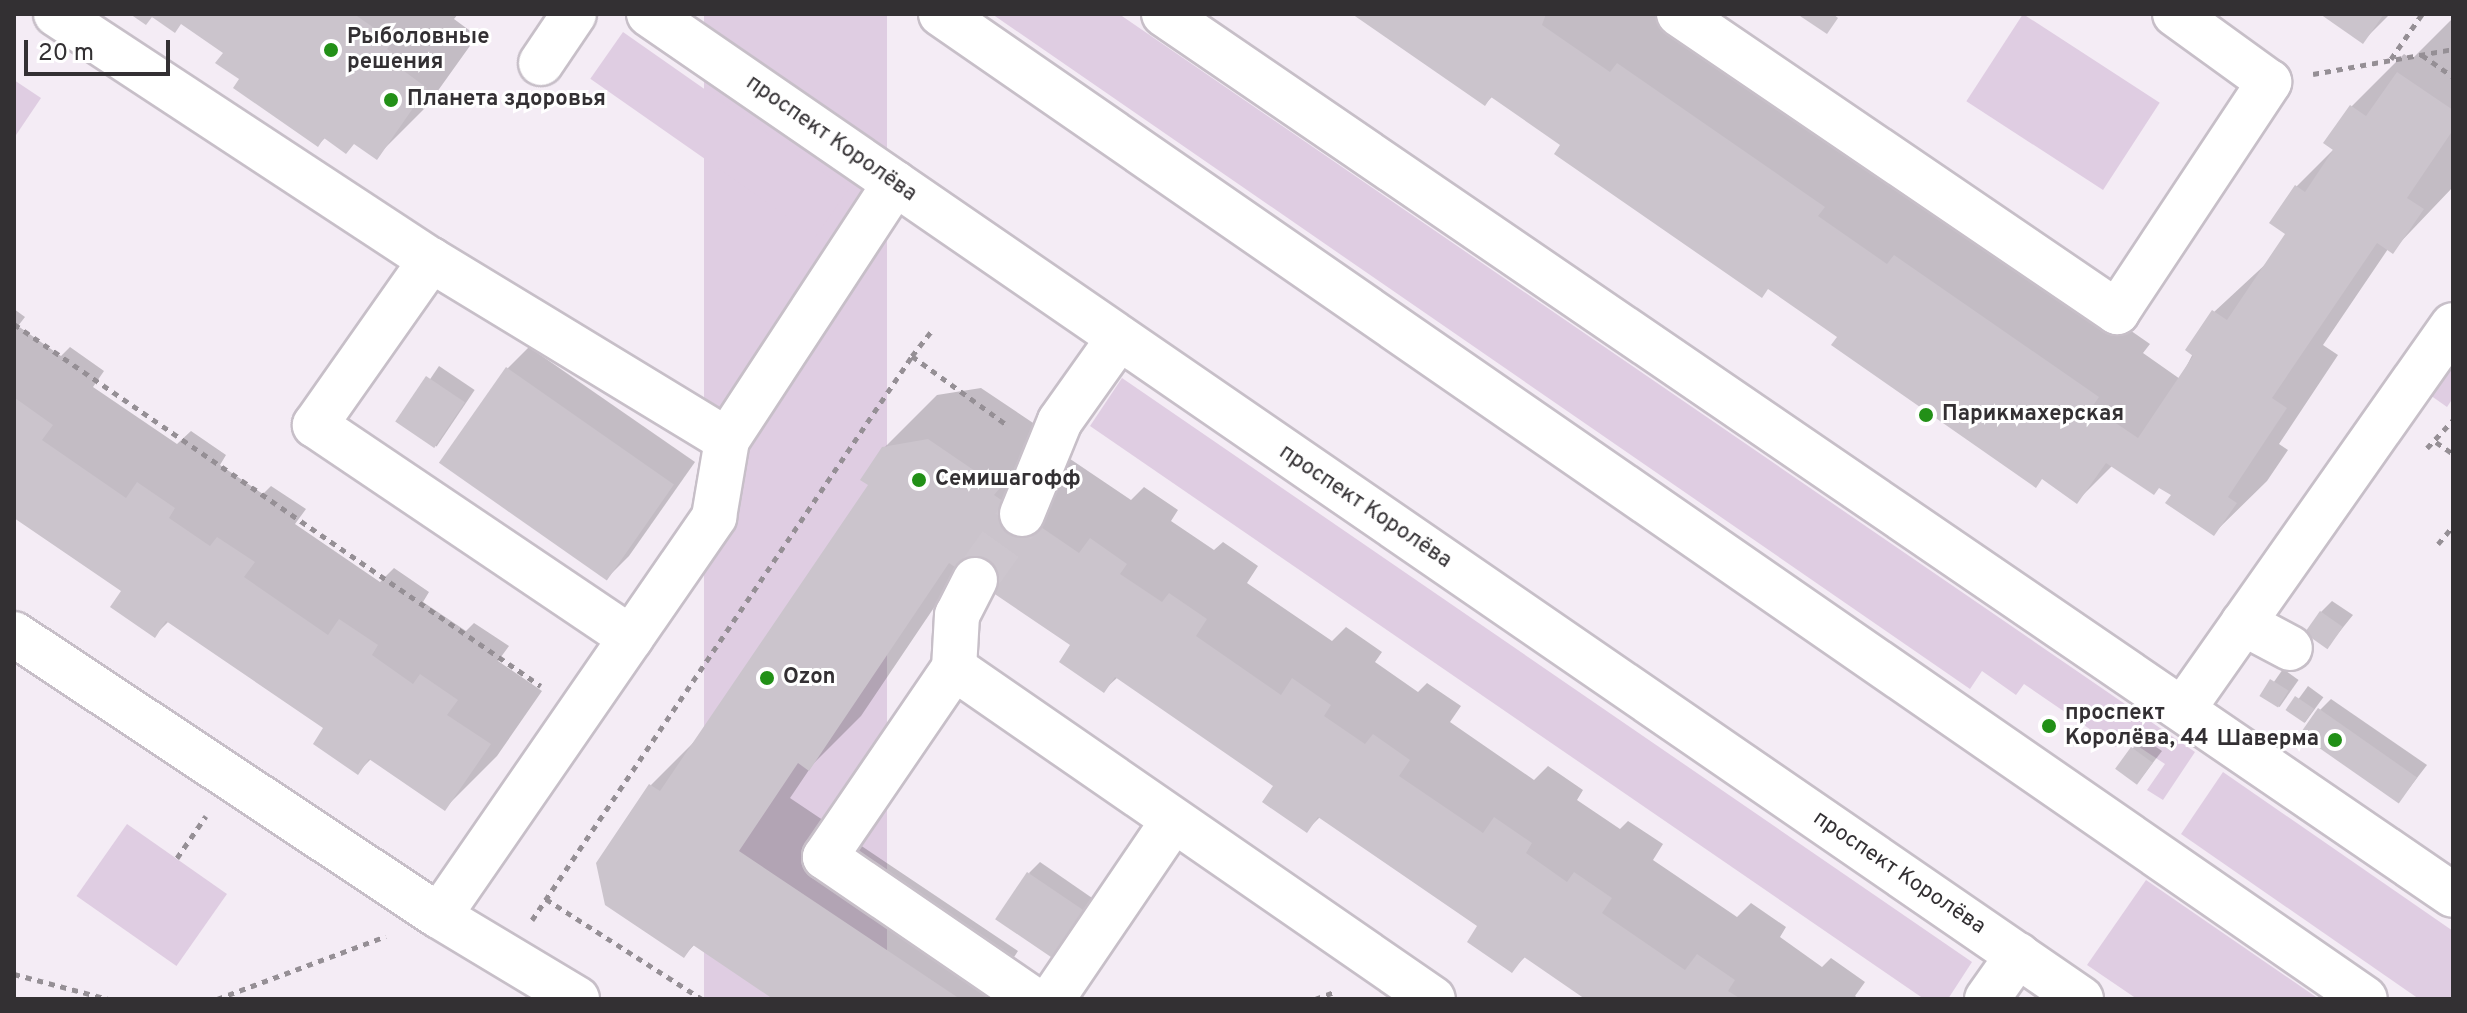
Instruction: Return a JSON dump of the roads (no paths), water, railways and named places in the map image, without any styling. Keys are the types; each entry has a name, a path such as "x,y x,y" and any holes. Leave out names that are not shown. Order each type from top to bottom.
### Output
{"street":[{"path":"56,14 431,260 727,440"},
{"path":"541,63 574,14"},
{"name":"проспект Королёва","path":"649,14 2081,999"},
{"path":"941,14 2365,999"},
{"path":"1164,14 2453,895"},
{"path":"1679,14 1734,29 2117,312 2269,82 2175,14"},
{"path":"439,916 714,517 727,440 895,183"},
{"path":"431,260 315,425 631,638"},
{"path":"2183,709 2453,325"},
{"path":"1022,514 1060,421 1119,338"},
{"path":"975,580 957,615 954,668 825,857 1032,999"},
{"path":"2243,623 2290,648"},
{"path":"14,634 439,916 577,999"},
{"path":"954,668 1433,999"},
{"path":"1052,999 1173,821"},
{"path":"1987,999 2018,955"}],"tunnel":[{"path":"975,580 1022,514"}],"place":[{"name":"Рыболовные решения","path":"331,50"},
{"name":"Планета здоровья","path":"391,100"},
{"name":"Парикмахерская","path":"1926,415"},
{"name":"Семишагофф","path":"919,480"},
{"name":"Ozon","path":"767,678"},
{"name":"проспект Королёва, 44","path":"2049,726"},
{"name":"Шаверма","path":"2335,740"}]}
